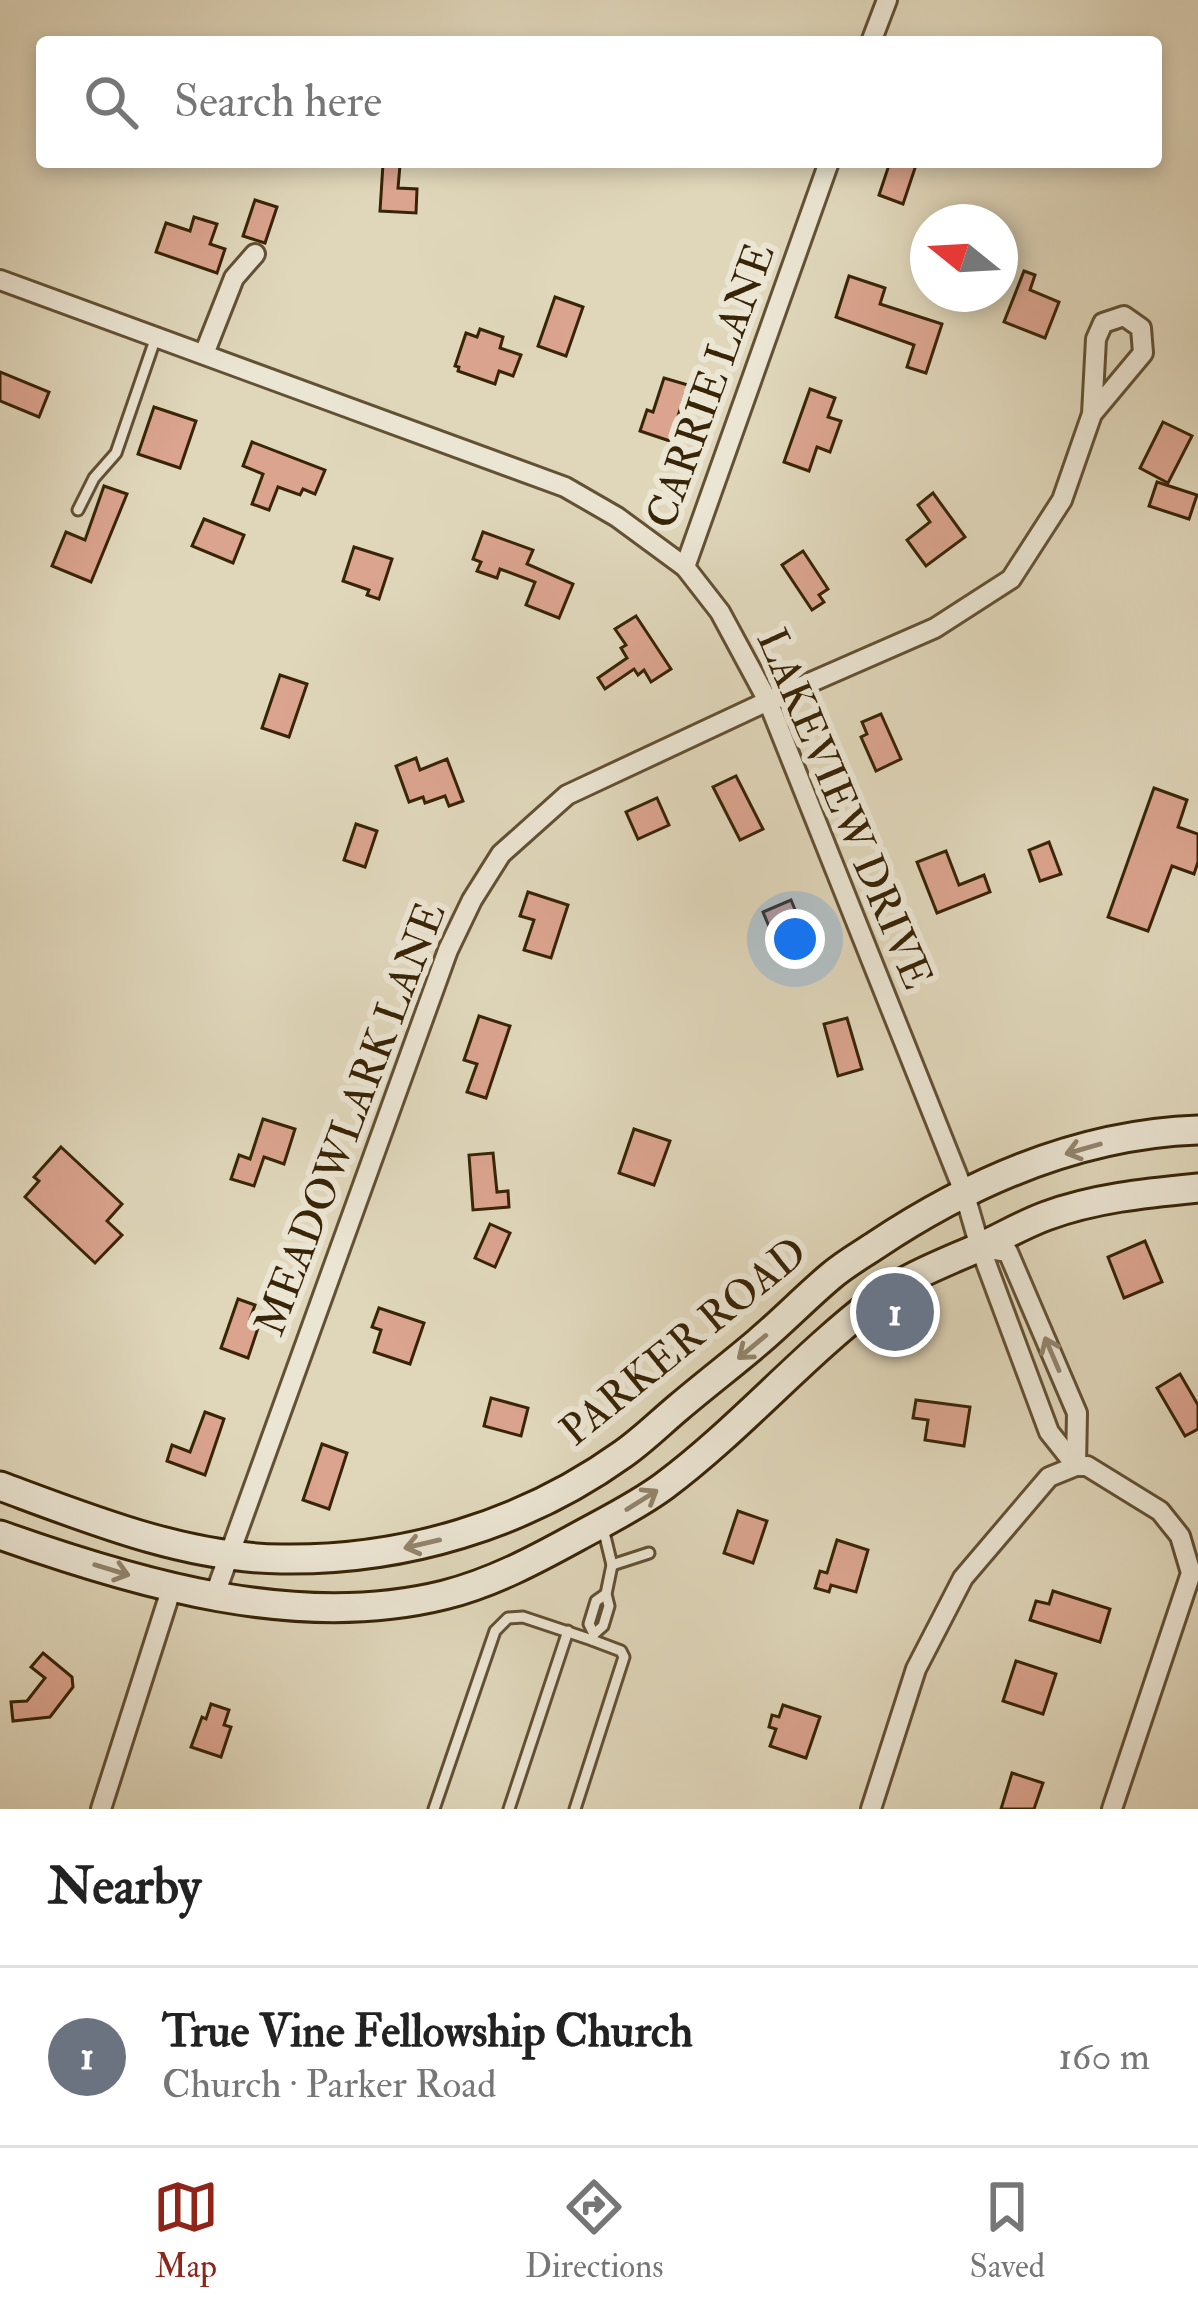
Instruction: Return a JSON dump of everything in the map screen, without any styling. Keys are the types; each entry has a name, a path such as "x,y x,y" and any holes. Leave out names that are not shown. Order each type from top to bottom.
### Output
{"main road":[{"name":"PARKER ROAD","path":"0,1486 142,1535 228,1554 279,1559 347,1557 460,1534 532,1508 624,1453 834,1273 964,1192 1083,1148 1141,1135 1198,1130"},
{"path":"0,1535 214,1597 364,1606 448,1594 512,1571 663,1487 878,1298 920,1272 1046,1216 1098,1202 1198,1188"}],"street":[{"path":"873,36 887,0"},
{"name":"CARRIE LANE","path":"686,567 828,168"},
{"path":"204,355 234,278 255,254"},
{"name":"LAKEVIEW DRIVE","path":"0,280 566,487 686,567 720,612 769,701 964,1192 1048,1432 1076,1466"},
{"name":"MEADOWLARK LANE","path":"214,1597 448,950 472,899 501,854 567,795 935,628 1011,579 1062,500 1092,414 1096,339 1102,323 1124,316 1141,328 1143,353 1092,414"},
{"path":"980,1247 1008,1252 1077,1413 1076,1466"},
{"path":"871,1809 916,1669 963,1578 1049,1477 1076,1466 1088,1466 1160,1511 1180,1536 1191,1573 1112,1809"},
{"path":"101,1809 172,1587"}],"lane":[{"path":"78,509 94,478 116,453 156,337"},
{"path":"576,1537 602,1524 612,1565 606,1594 609,1606 603,1626 593,1637"},
{"path":"612,1565 649,1553"},
{"path":"434,1809 495,1631 508,1618 523,1617 593,1637 624,1657 575,1809"},
{"path":"509,1809 568,1631"}],"building":[{"path":"383,168 400,168 398,188 417,189 416,213 380,211"},
{"path":"888,168 915,168 903,204 879,195"},
{"path":"255,200 277,207 265,243 243,236"},
{"path":"194,217 217,224 210,244 225,249 217,273 156,252 166,223 190,231"},
{"path":"1024,271 1035,275 1030,290 1059,302 1045,338 1004,322 1008,312 1018,312 1018,286"},
{"path":"849,276 885,288 880,304 942,324 926,373 907,367 914,345 836,317"},
{"path":"555,297 583,307 566,356 538,346"},
{"path":"480,329 503,337 500,348 521,355 513,376 499,371 495,384 458,371 455,366 466,333 477,337"},
{"path":"0,372 49,392 39,417 0,401"},
{"path":"664,378 688,385 670,441 640,431 647,410 653,412"},
{"path":"810,389 835,398 828,417 841,421 830,452 817,447 809,471 784,462"},
{"path":"154,407 196,421 180,468 138,454"},
{"path":"1163,422 1192,436 1168,483 1140,468"},
{"path":"252,442 325,470 315,494 303,489 300,495 278,487 269,510 252,504 263,474 243,466"},
{"path":"1157,482 1197,495 1189,519 1149,506"},
{"path":"104,486 127,494 91,582 52,566 66,532 85,540"},
{"path":"933,493 965,537 926,566 907,540 930,522 918,505"},
{"path":"204,519 244,535 233,563 192,546"},
{"path":"483,532 533,550 527,564 573,584 559,618 526,605 535,582 500,569 497,578 477,571 481,562 473,559"},
{"path":"354,547 392,559 379,599 343,581"},
{"path":"803,551 828,589 819,595 824,602 812,610 782,565"},
{"path":"636,616 671,669 651,682 644,670 638,675 634,669 605,689 598,678 627,658 621,648 626,645 615,629"},
{"path":"280,675 307,684 289,737 262,728"},
{"path":"881,714 901,759 876,771 861,737 867,734 862,722"},
{"path":"416,758 420,770 447,759 463,801 449,806 445,796 425,803 423,797 409,802 396,766"},
{"path":"736,776 763,829 740,840 713,787"},
{"path":"1154,788 1187,800 1178,827 1198,834 1198,862 1194,874 1172,866 1148,931 1108,917"},
{"path":"657,798 669,825 638,839 626,812"},
{"path":"356,824 377,831 365,867 344,860"},
{"path":"1049,842 1061,874 1040,881 1029,850"},
{"path":"946,851 959,885 984,875 990,892 937,913 917,862"},
{"path":"528,892 568,905 551,958 524,950 534,920 520,916"},
{"path":"791,900 813,953 785,965 763,912"},
{"path":"479,1016 510,1026 486,1098 467,1092 477,1064 464,1060"},
{"path":"847,1018 862,1069 838,1076 824,1024"},
{"path":"263,1119 295,1129 284,1164 264,1157 254,1186 231,1179 239,1155 250,1159"},
{"path":"634,1129 670,1141 654,1185 619,1173"},
{"path":"61,1147 122,1204 107,1221 122,1235 95,1263 25,1197 39,1181 34,1177"},
{"path":"493,1153 497,1192 508,1191 509,1207 473,1210 469,1155"},
{"path":"490,1224 510,1233 495,1267 475,1258"},
{"path":"1145,1241 1162,1282 1124,1298 1108,1257"},
{"path":"238,1299 255,1305 250,1319 260,1322 248,1358 221,1348"},
{"path":"379,1308 424,1323 410,1364 374,1352 381,1330 372,1327"},
{"path":"1180,1374 1198,1405 1198,1429 1185,1436 1157,1388"},
{"path":"491,1398 528,1408 521,1436 484,1426"},
{"path":"916,1400 970,1407 964,1446 925,1440 928,1420 913,1418"},
{"path":"205,1412 224,1419 205,1475 167,1461 172,1445 190,1452"},
{"path":"322,1444 347,1453 329,1509 303,1500"},
{"path":"738,1511 767,1521 753,1563 724,1553"},
{"path":"837,1540 868,1550 856,1592 831,1585 829,1592 815,1588 820,1571 827,1573"},
{"path":"1053,1591 1110,1609 1100,1642 1030,1620 1036,1601 1049,1604"},
{"path":"43,1653 72,1677 73,1687 50,1717 13,1721 11,1702 27,1701 45,1678 31,1667"},
{"path":"1016,1661 1056,1674 1043,1714 1003,1701"},
{"path":"211,1704 229,1710 224,1725 231,1727 221,1757 191,1747"},
{"path":"783,1705 820,1717 806,1758 770,1746 776,1729 769,1727 772,1715 779,1717"},
{"path":"1012,1773 1043,1783 1034,1809 1001,1809"}],"place":[{"name":"True Vine Fellowship Church","path":"895,1312"}]}
